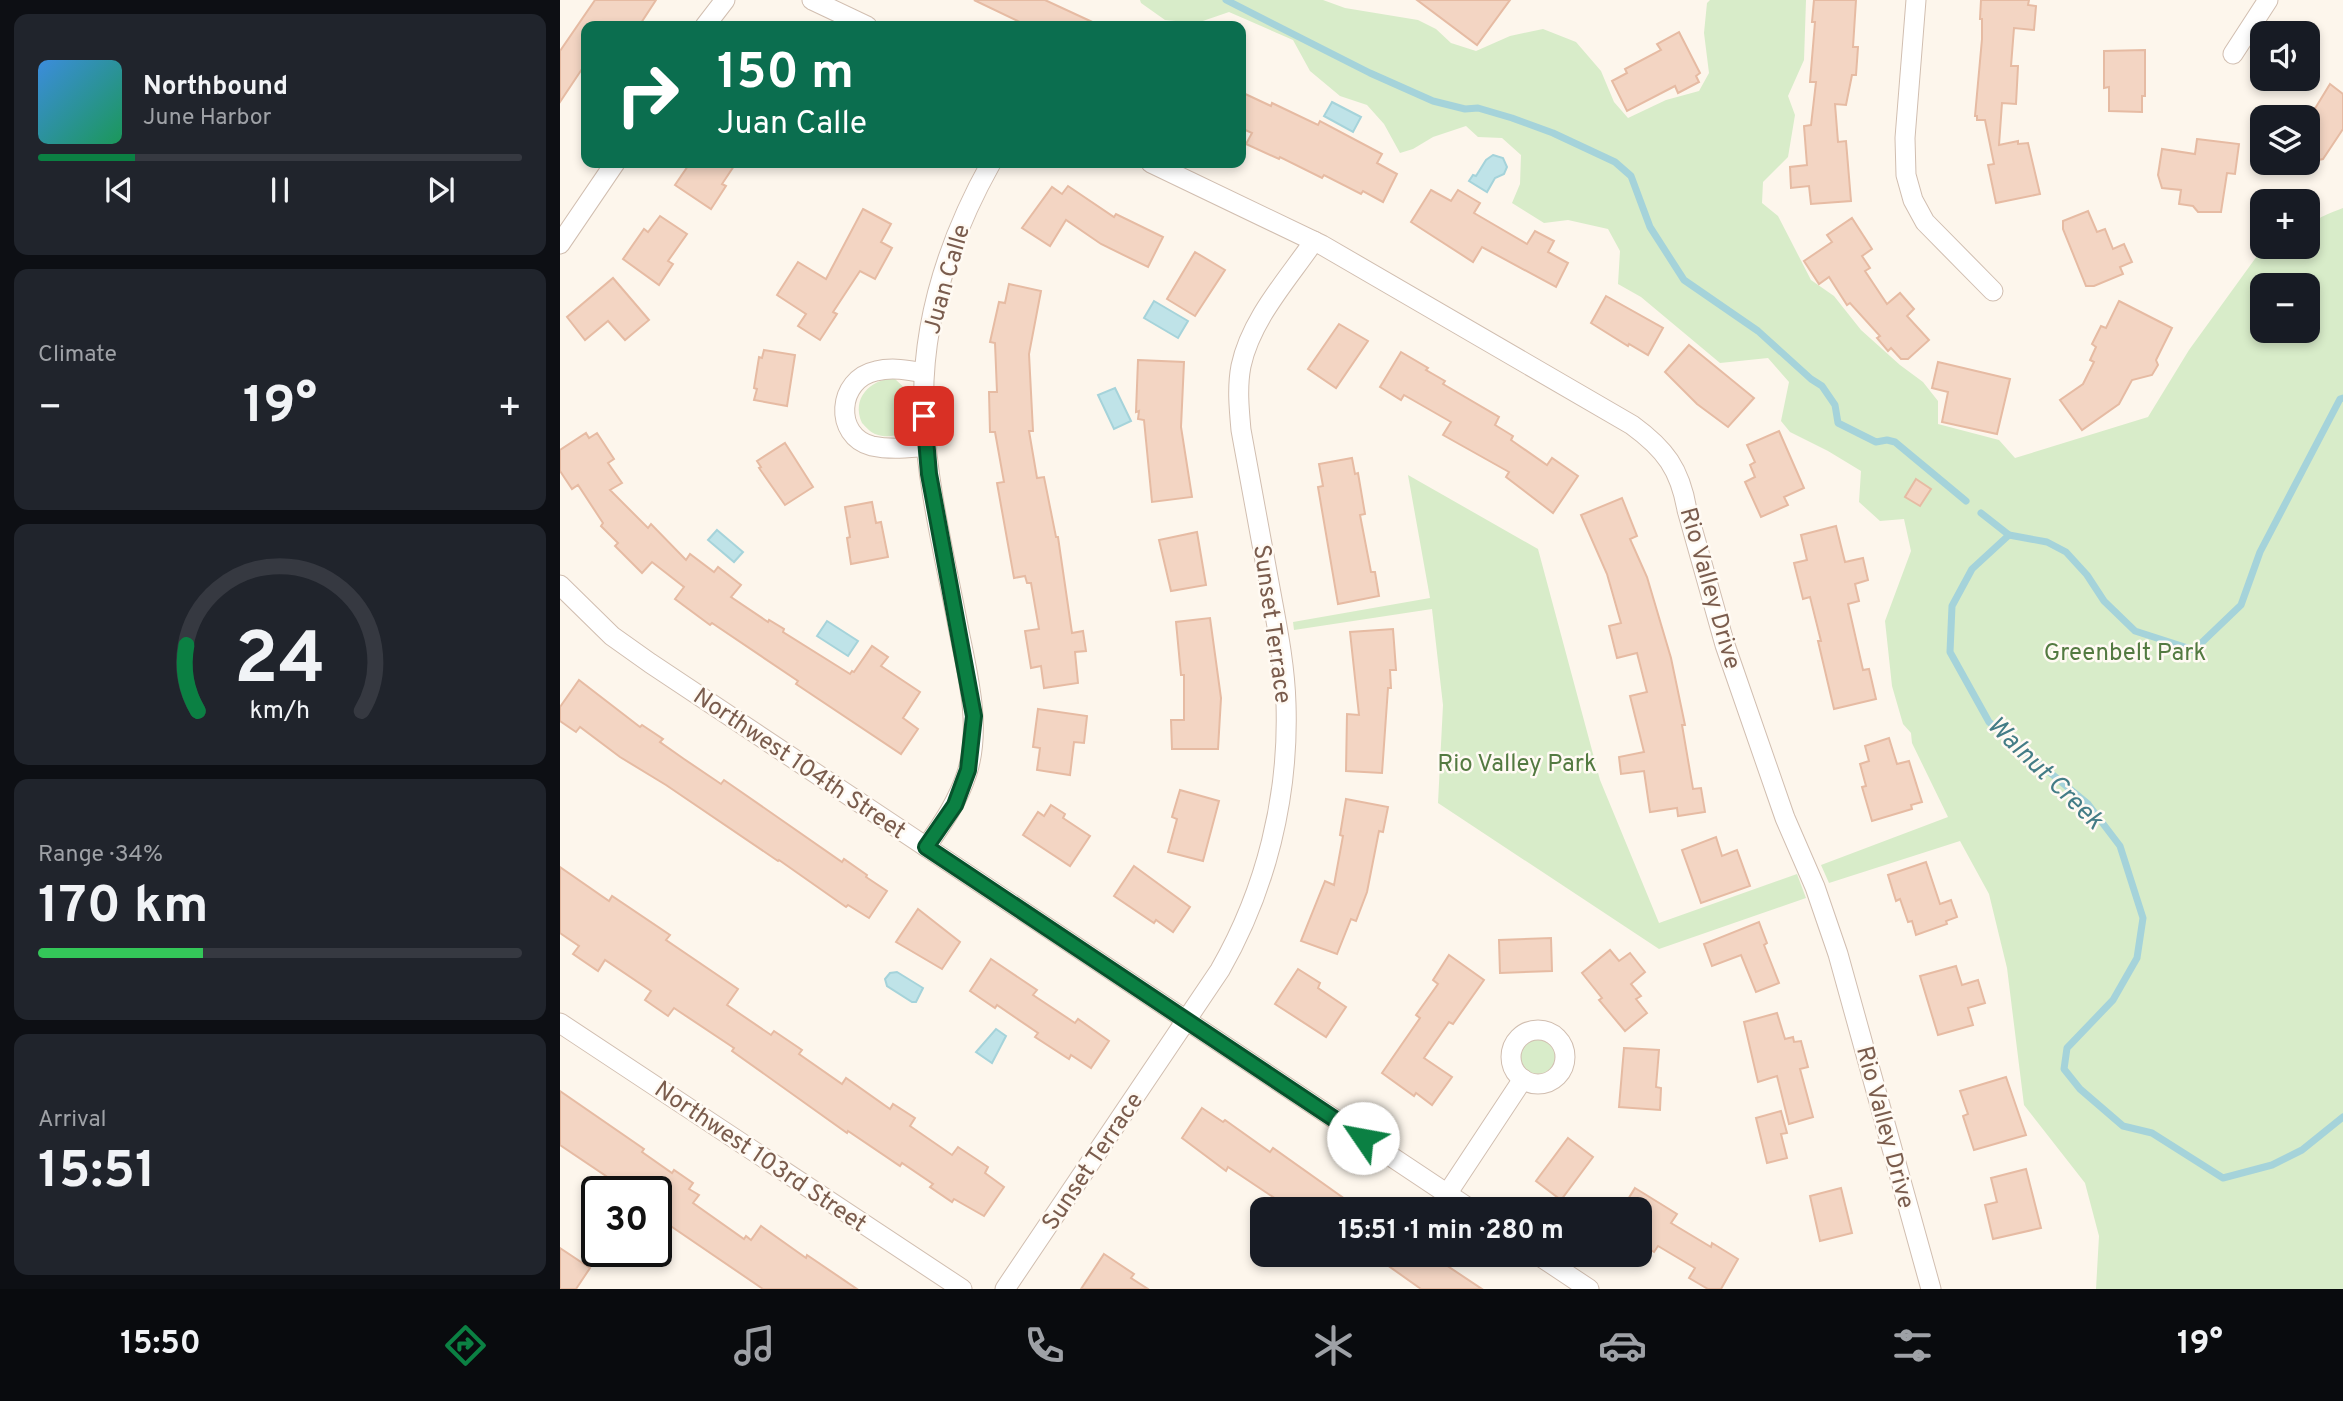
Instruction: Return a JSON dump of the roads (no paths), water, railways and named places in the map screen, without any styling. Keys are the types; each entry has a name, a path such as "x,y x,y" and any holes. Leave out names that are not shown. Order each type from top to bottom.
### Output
{"street":[{"path":"708,21 725,0"},
{"path":"811,0 855,21"},
{"path":"1916,0 1905,138 1906,176 1913,200 1925,222 1993,291"},
{"path":"2233,54 2268,0"},
{"path":"560,244 612,168"},
{"name":"Juan Calle","path":"926,847 955,805 968,770 974,716 929,474 924,416 925,373 930,320 953,241 988,168"},
{"name":"Rio Valley Drive","path":"1163,168 1314,240 1632,425 1656,442 1669,459 1683,489 1725,645 1785,818 1815,887 1838,954 1931,1289"},
{"name":"Sunset Terrace","path":"1004,1289 1187,1020 1237,939 1269,849 1280,801 1286,752 1286,702 1281,653 1241,430 1238,395 1241,365 1251,335 1314,240"},
{"path":"925,373 903,369 874,371 860,379 849,391 844,405 846,424 854,436 871,446 902,449 927,446"},
{"name":"Northwest 104th Street","path":"560,585 567,607 1451,1197"},
{"name":"Northwest 103rd Street","path":"560,1023 962,1289"},
{"path":"1447,1194 1523,1079"},
{"path":"1556,1267 1589,1289"}],"water":[{"path":"1332,102 1361,117 1353,132 1324,116"},
{"path":"1493,155 1503,158 1507,167 1504,174 1495,178 1487,192 1469,181"},
{"path":"1154,301 1188,321 1178,338 1144,318"},
{"path":"1115,388 1131,421 1114,429 1098,395"},
{"path":"717,530 743,552 734,562 708,540"},
{"path":"827,621 858,641 848,656 817,636"},
{"path":"897,972 923,988 916,1002 887,986 885,979 890,973"},
{"path":"996,1029 1006,1036 992,1063 976,1052"}],"waterway":[{"path":"1226,0 1370,73 1433,101 1465,109 1478,108 1512,118 1553,133 1615,162 1631,176 1650,227 1684,280 1758,331 1822,386 1835,405 1838,423 1876,442 1895,442 1966,501"},
{"name":"Walnut Creek","path":"1981,513 2009,535 2047,542 2066,552 2087,575 2104,601 2135,631 2194,650 2241,605 2260,552 2340,399 2343,398"},
{"name":"Walnut Creek","path":"2009,535 1972,569 1952,606 1950,652 1989,722 2088,804 2120,846 2143,918 2137,958 2113,1000 2067,1048 2064,1069 2080,1089 2123,1126 2152,1133 2223,1178 2272,1165 2302,1150 2343,1117"}],"park label":[{"name":"Greenbelt Park","path":"2125,652"},
{"name":"Rio Valley Park","path":"1517,763"}]}
